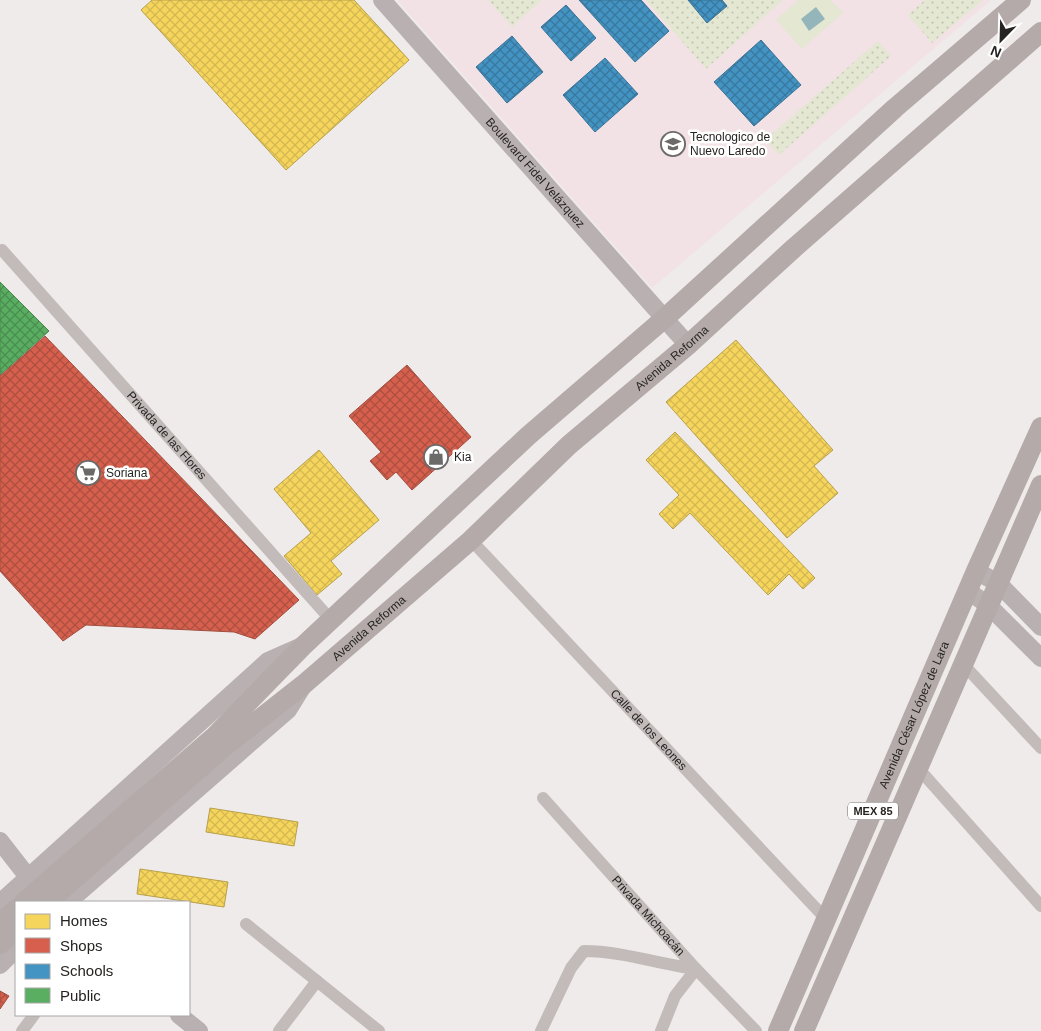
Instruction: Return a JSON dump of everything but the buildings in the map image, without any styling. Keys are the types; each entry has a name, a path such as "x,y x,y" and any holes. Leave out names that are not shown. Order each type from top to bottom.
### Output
{"main road":[{"name":"Avenida Reforma","path":"37,895 215,736 302,646 529,436 665,318 902,101 1021,0"},
{"name":"Avenida Reforma","path":"37,895 303,685 471,540 569,445 688,345 794,248 1041,32"},
{"name":"Avenida César López de Lara","path":"778,1031 976,571 1041,427"},
{"name":"Avenida César López de Lara","path":"804,1031 1041,485"},
{"path":"0,923 15,910"},
{"path":"0,944 15,931"}],"street":[{"name":"Boulevard Fidel Velázquez","path":"382,0 688,345"},
{"name":"Privada de las Flores","path":"2,250 331,620"},
{"name":"Calle de los Leones","path":"471,540 826,919"},
{"path":"976,571 998,582 1041,627"},
{"path":"968,591 988,605 1041,658"},
{"path":"963,664 1041,748"},
{"name":"Avenida Reforma","path":"69,901 288,710 303,685"},
{"path":"918,768 1041,906"},
{"name":"Privada Michoacán","path":"543,798 696,969 756,1031"},
{"path":"0,841 37,895"},
{"name":"Avenida Reforma","path":"0,902 37,895"},
{"path":"246,924 379,1031"},
{"path":"0,964 15,950"},
{"path":"541,1031 571,968 584,951 601,951 662,965 696,969"},
{"path":"661,1031 675,996 696,969"},
{"path":"279,1031 317,981"},
{"path":"22,1031 33,1016"},
{"path":"180,1016 199,1031"}],"shaded area":[{"name":"Tecnologico de Nuevo Laredo","path":"397,0 991,0 652,288"}],"green space":[{"path":"488,0 542,0 512,27"},
{"path":"646,0 783,0 706,69"},
{"path":"798,0 831,0 843,13 802,49 776,20"},
{"path":"925,0 983,0 932,43 908,15"},
{"path":"878,41 891,56 779,155 765,140"}],"water":[{"path":"816,7 825,19 809,31 801,19"}],"place":[{"name":"Tecnologico de Nuevo Laredo","path":"673,144"},
{"name":"Kia","path":"436,457"},
{"name":"Soriana","path":"88,473"}]}
